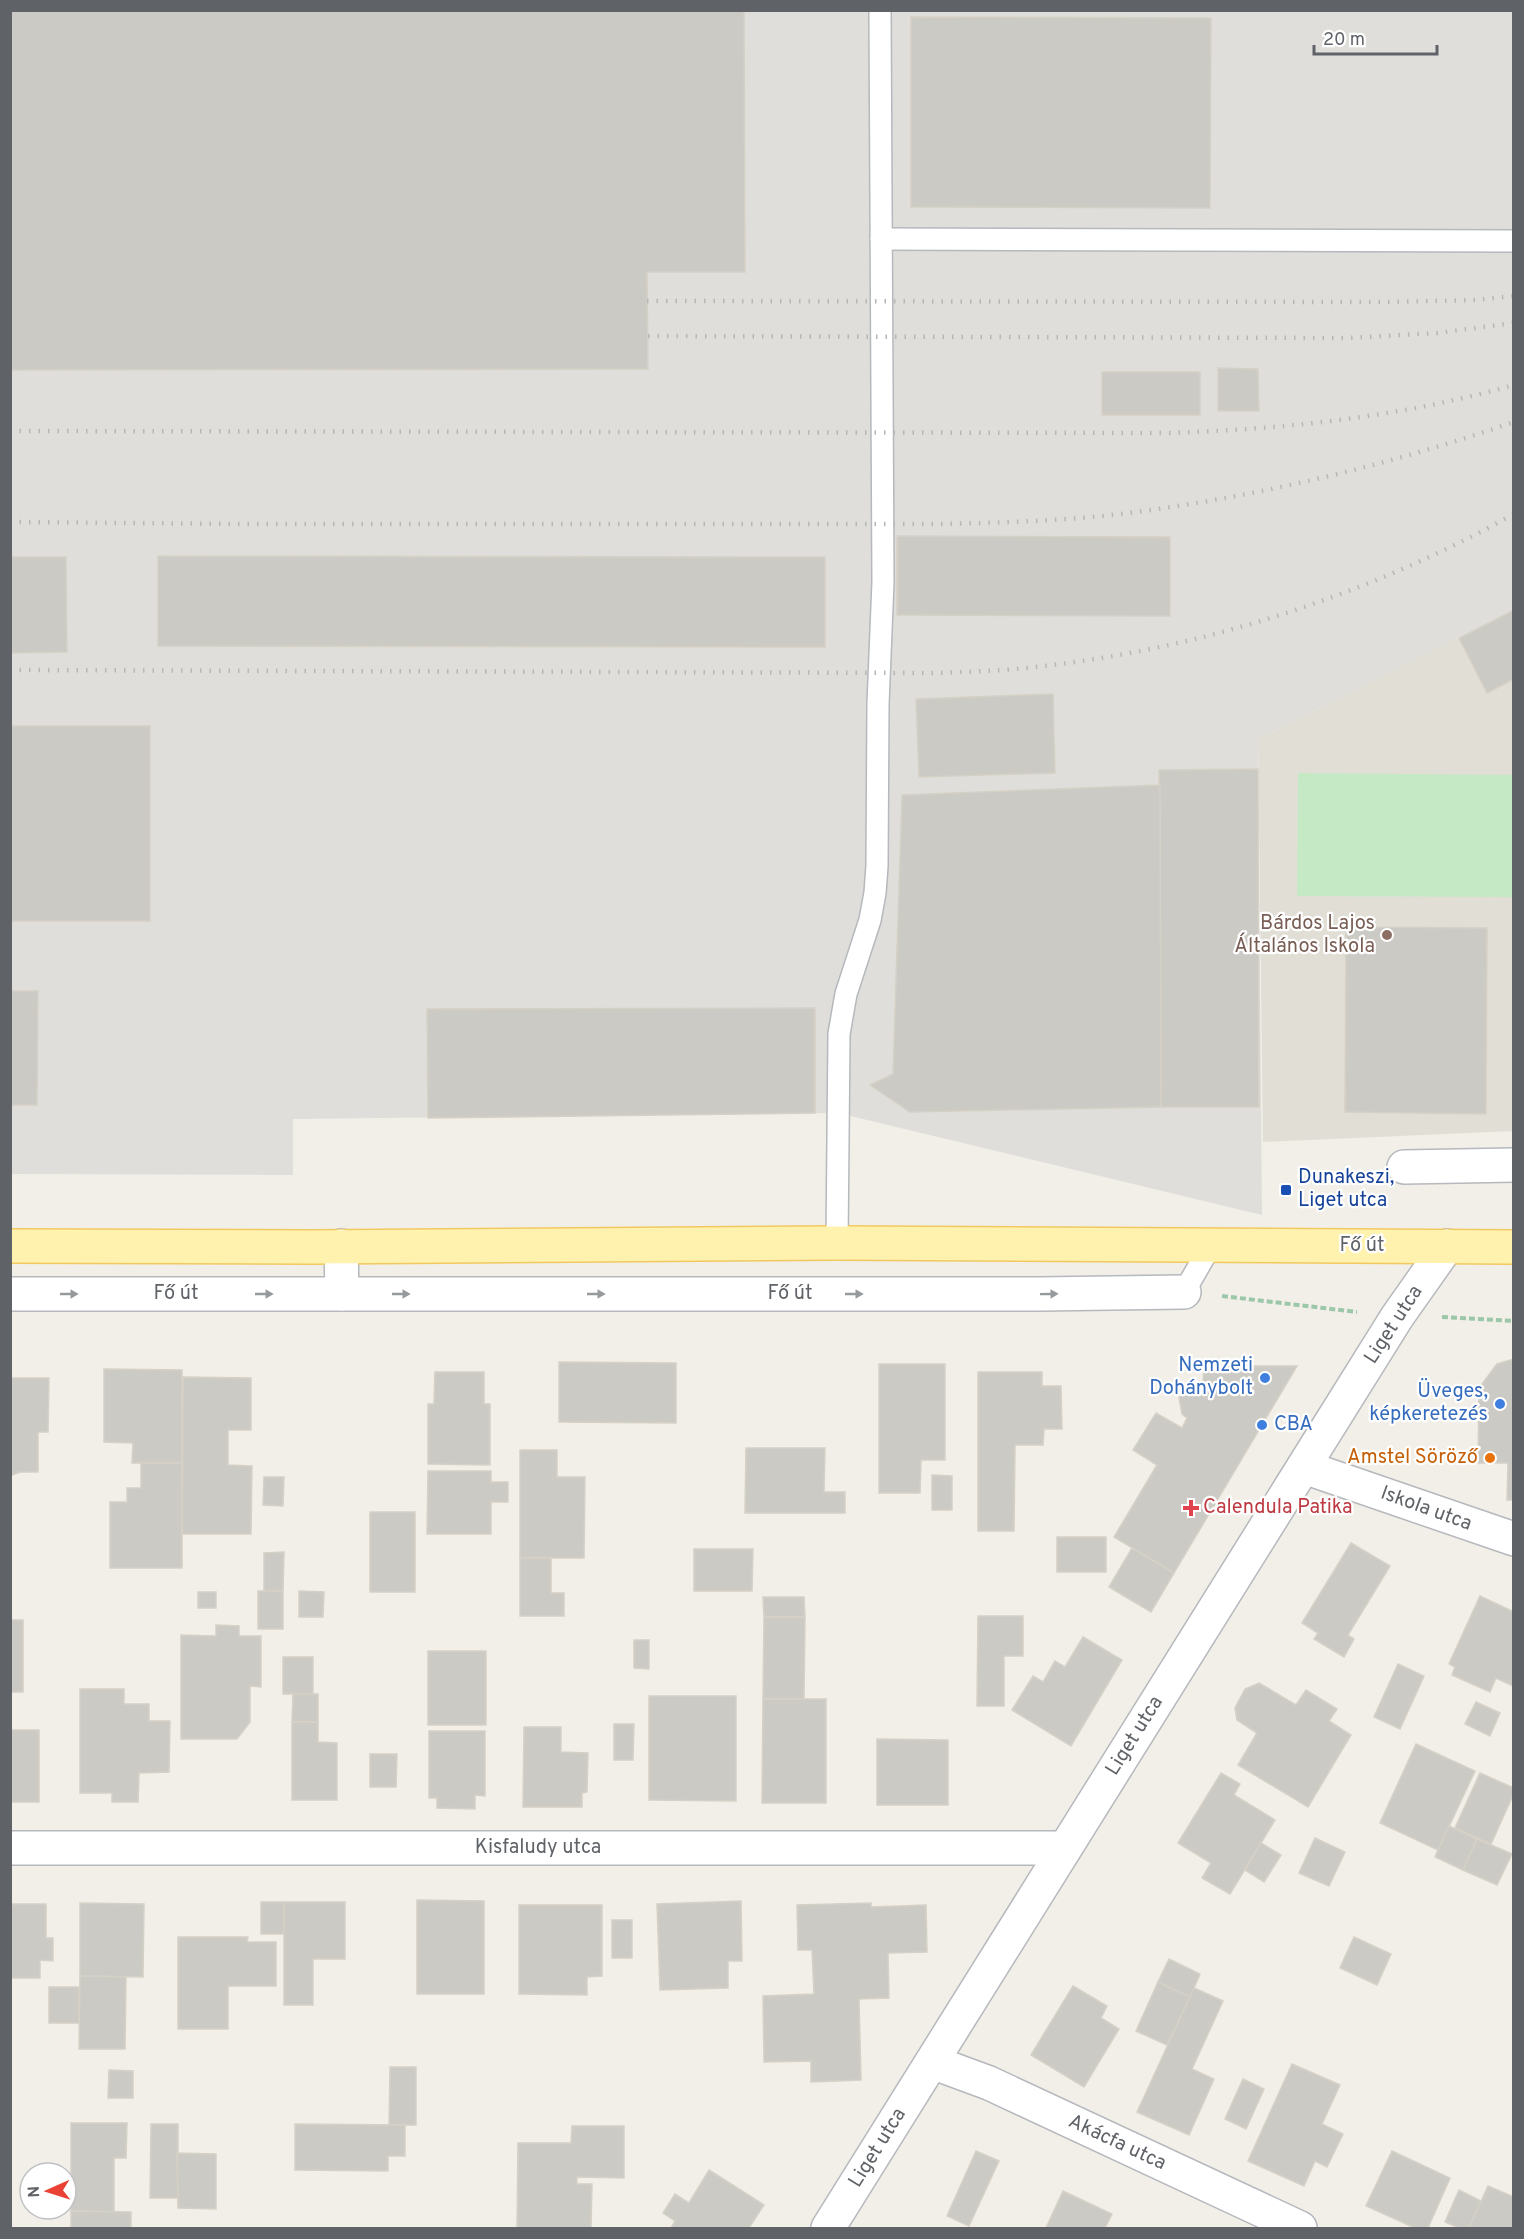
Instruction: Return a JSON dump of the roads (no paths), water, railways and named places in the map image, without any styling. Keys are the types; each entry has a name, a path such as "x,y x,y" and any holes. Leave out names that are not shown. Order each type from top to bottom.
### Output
{"main road":[{"name":"Fő út","path":"10,1246 837,1243 1514,1247"}],"street":[{"path":"1404,1167 1514,1165"},
{"path":"341,1246 342,1294"},
{"name":"Liget utca","path":"828,2229 1397,1317 1447,1246"},
{"name":"Fő út","path":"10,1294 1184,1292"},
{"name":"Iskola utca","path":"1304,1467 1514,1539"},
{"name":"Kisfaludy utca","path":"10,1848 1065,1848"},
{"name":"Akácfa utca","path":"932,2062 989,2083 1300,2229"}],"lane":[{"path":"837,1243 839,1034 846,994 870,920 877,866 878,704 883,582 880,10"},
{"path":"881,239 1514,241"},
{"path":"1184,1292 1211,1245"}],"railway":[{"path":"647,301 1384,302 1475,300 1514,296"},
{"path":"648,336 1347,338 1437,333 1514,323"},
{"path":"10,431 1169,433 1343,420 1429,405 1514,385"},
{"path":"10,522 940,524 1069,519 1214,500 1315,479 1415,453 1514,422"},
{"path":"10,670 931,673 1022,668 1097,659 1159,647 1282,614 1341,594 1400,570 1514,514"}],"place":[{"name":"Bárdos Lajos Általános Iskola","path":"1387,935"},
{"name":"Dunakeszi, Liget utca","path":"1286,1190"},
{"name":"Nemzeti Dohánybolt","path":"1265,1378"},
{"name":"Üveges, képkeretezés","path":"1500,1404"},
{"name":"CBA","path":"1262,1425"},
{"name":"Amstel Söröző","path":"1490,1458"},
{"name":"Calendula Patika","path":"1191,1508"}]}
